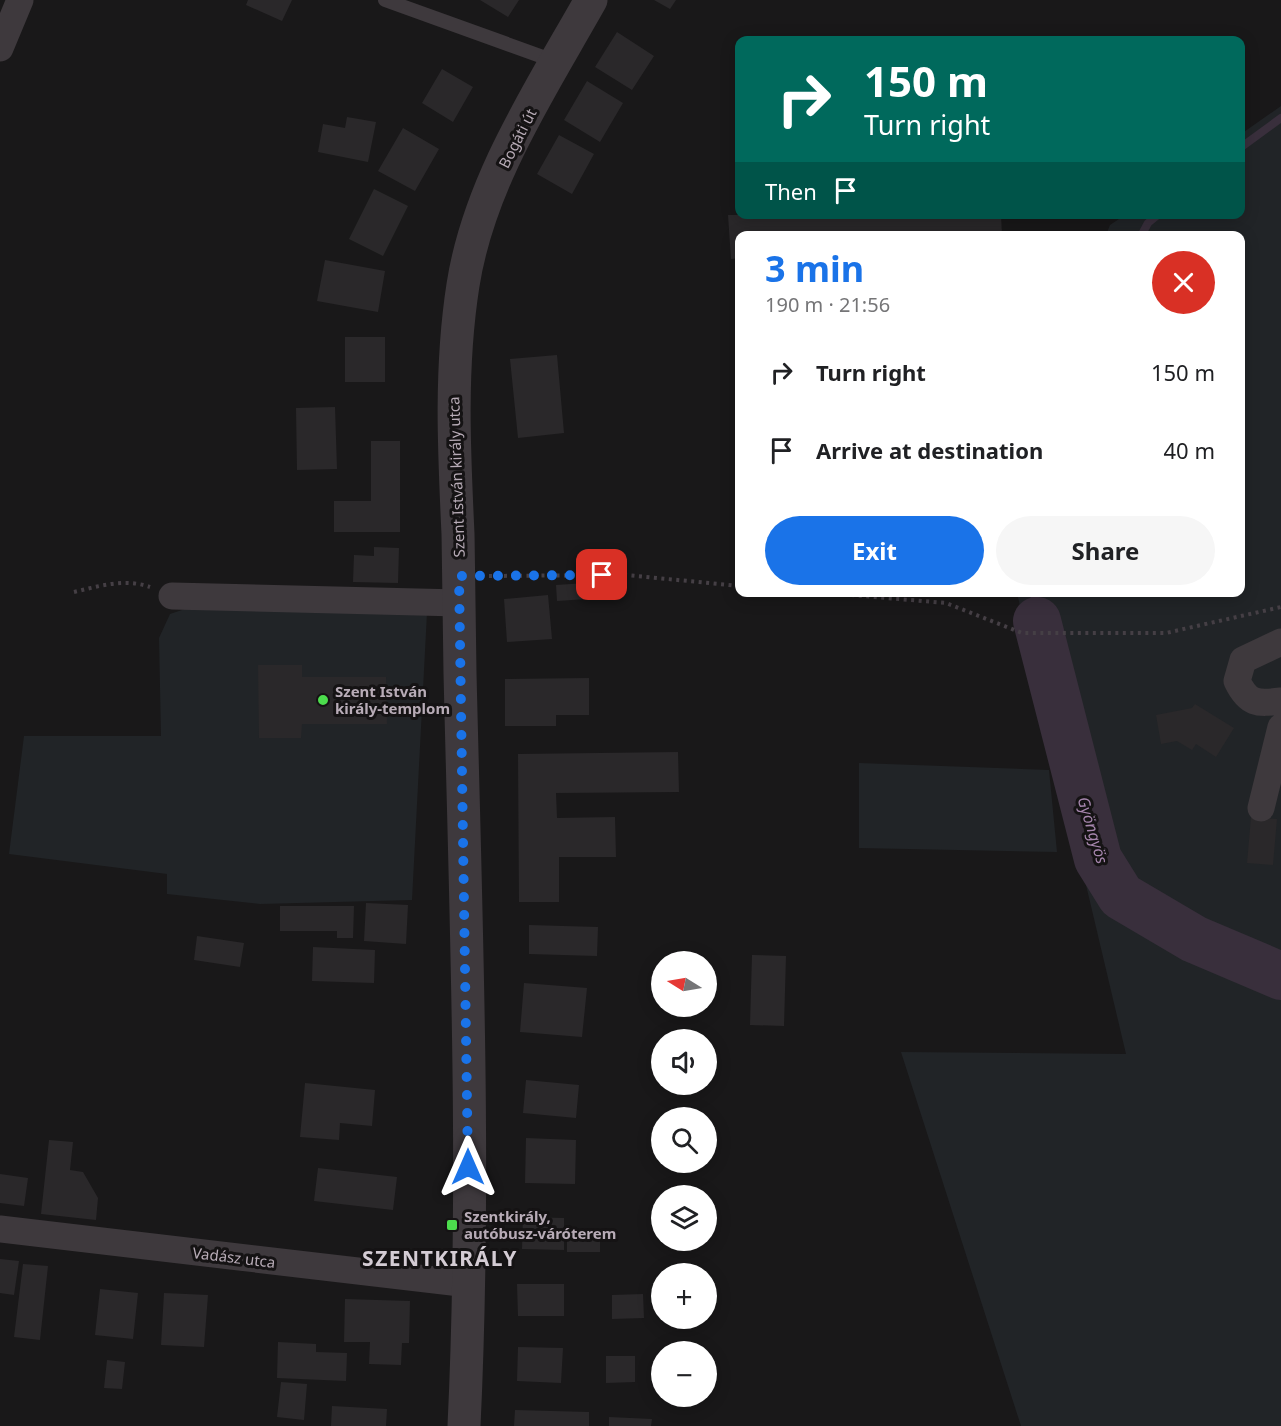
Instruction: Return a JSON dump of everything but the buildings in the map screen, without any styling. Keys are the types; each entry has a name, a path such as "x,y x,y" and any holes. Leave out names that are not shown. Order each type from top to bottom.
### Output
{"street":[{"path":"0,48 20,0"},
{"name":"Bogáti út","path":"463,284 479,218 512,143 591,0"},
{"name":"Szent István király utca","path":"463,284 452,396 459,590 468,1002 469,1284 464,1426"},
{"path":"172,596 459,590"},
{"path":"1281,642 1243,660 1237,681 1244,695 1260,704 1281,700"},
{"path":"1262,808 1281,727"},
{"name":"Vadász utca","path":"0,1229 469,1284"}],"lane":[{"path":"385,0 557,62"}],"path":[{"path":"459,590 626,575 735,586"},
{"path":"74,592 114,583 141,584 172,596"},
{"path":"874,597 945,603 1022,633 1166,633 1281,607"}],"shaded area":[{"path":"1281,106 1281,1426 1021,1426 901,1052 1126,1054 1018,597 1245,597 1245,231 1108,231 1110,225 1119,219 1245,219 1245,131"},
{"path":"185,609 427,613 412,900 260,904 167,894 167,874 9,854 24,736 161,736 159,638 170,614"},
{"path":"859,763 1049,770 1057,852 859,848"}],"waterway":[{"path":"1245,144 1281,118"},
{"path":"1144,231 1153,219"},
{"path":"1035,597 1037,621"},
{"name":"Gyöngyös","path":"1037,621 1098,859 1121,896 1194,939 1281,976"}],"place":[{"name":"Szent István király-templom","path":"323,700"},
{"name":"Szentkirály, autóbusz-váróterem","path":"452,1225"}],"district":[{"name":"SZENTKIRÁLY","path":"440,1258"}],"route":[{"path":"468,1167 468,1002 459,576 602,575"}]}
